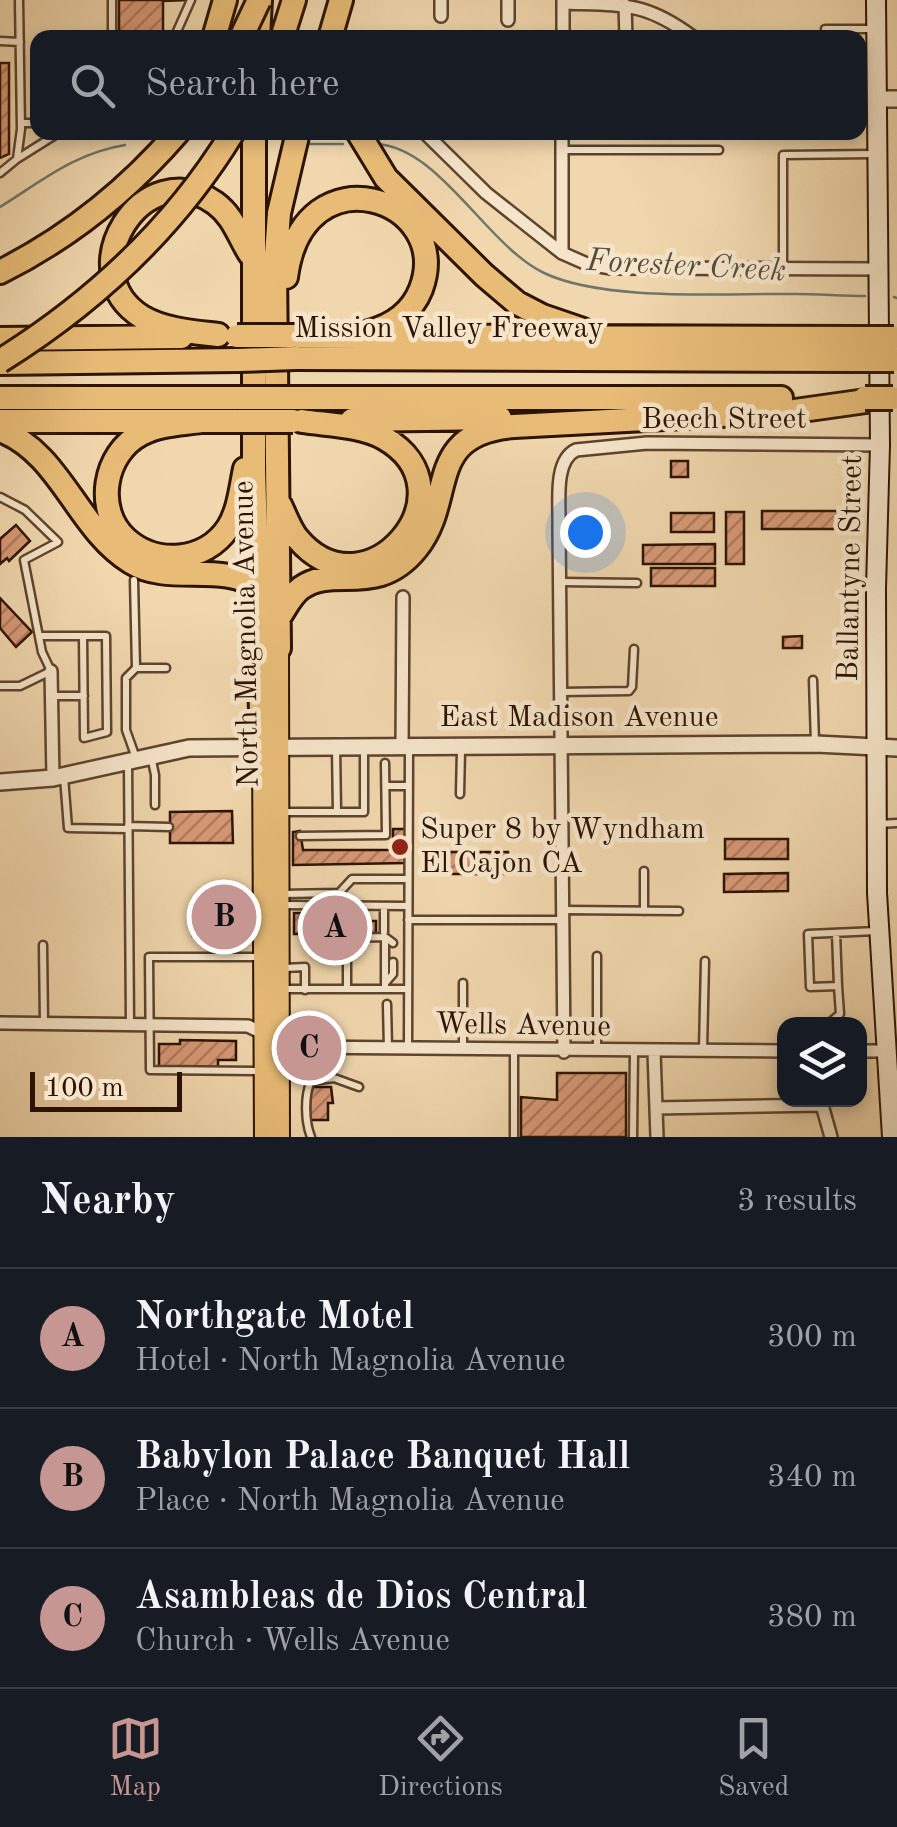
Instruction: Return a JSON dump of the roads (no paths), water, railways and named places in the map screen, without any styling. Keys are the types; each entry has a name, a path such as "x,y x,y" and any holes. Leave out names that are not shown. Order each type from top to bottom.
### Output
{"highway":[{"path":"216,30 225,0"},
{"path":"244,30 257,0"},
{"path":"255,30 257,0"},
{"path":"285,30 294,0"},
{"path":"333,30 344,0"},
{"path":"343,30 344,0"},
{"path":"93,216 154,140"},
{"path":"0,272 38,253 93,216 125,189 171,140"},
{"path":"0,362 104,288 174,214 226,140"},
{"name":"North Magnolia Avenue","path":"254,140 254,260 243,417 270,746"},
{"name":"North Magnolia Avenue","path":"278,648 275,303 279,213 296,140"},
{"path":"363,140 386,178 484,276 517,303 570,327 651,338"},
{"path":"254,260 230,218 216,204 196,194 174,193 151,198 132,212 117,233 113,273 133,310 158,324 295,347 322,335 373,331 400,318 417,298 425,271 423,250 412,226 392,207 363,198 345,199 314,214 294,241 285,282 275,303"},
{"path":"322,335 651,338 866,349"},
{"path":"0,339 227,336"},
{"name":"Mission Valley Freeway","path":"0,362 238,360 295,347 895,349"},
{"path":"0,398 243,417"},
{"path":"243,417 237,508 217,540 188,556 159,556 127,540 112,519 106,484 121,450 144,432 202,421 243,417 296,413 895,398"},
{"path":"278,619 294,595 310,583 369,578 392,569 410,555 429,527 446,464 478,433 494,428 795,411 866,399"},
{"path":"275,494 291,530 305,547 319,557 342,564 367,562 389,553 416,518 419,496 415,474 396,447 374,434 296,413"},
{"path":"296,413 654,418"},
{"path":"0,420 202,421"},
{"path":"0,430 36,451 114,550 132,563 165,573 246,579 258,588"}],"main road":[{"name":"Ballantyne Street","path":"876,0 876,99 868,122 877,154 880,268 876,588 878,931 892,1137"},
{"name":"North Magnolia Avenue","path":"278,648 270,746 272,1038 280,1137"},
{"name":"North Magnolia Avenue","path":"264,1137 264,1071 280,988 272,963 291,836 279,812 270,746"}],"street":[{"path":"441,0 441,16"},
{"path":"508,0 508,20"},
{"path":"563,30 563,2 650,10 681,30"},
{"path":"625,5 626,30"},
{"path":"876,99 897,99"},
{"path":"432,140 486,193 562,253 587,264 611,268 880,268"},
{"path":"562,140 562,253"},
{"name":"Beech Street","path":"560,582 562,466 568,454 576,450 647,444 880,446"},
{"path":"560,582 564,1052"},
{"path":"403,597 406,746"},
{"path":"51,671 58,777"},
{"name":"East Madison Avenue","path":"0,782 58,777 189,748 816,744 897,748"},
{"name":"Wells Avenue","path":"0,1023 248,1026 291,1048 777,1051"},
{"path":"867,1051 884,1051"},
{"path":"654,1052 657,1137"},
{"path":"656,1108 822,1105 830,1137"}],"lane":[{"path":"17,159 21,123 19,0"},
{"path":"112,0 112,30"},
{"path":"177,30 190,0"},
{"path":"825,30 876,29"},
{"path":"0,42 20,42"},
{"path":"21,123 30,123"},
{"path":"0,174 47,140"},
{"path":"562,150 719,150"},
{"path":"783,268 784,155 877,154"},
{"path":"0,496 25,510 58,542 24,560 38,636 51,671 20,686 0,686"},
{"path":"134,580 136,668"},
{"path":"560,582 638,584"},
{"path":"38,636 83,636 106,636 107,732 84,738 83,636"},
{"path":"561,692 629,692 634,648"},
{"path":"155,805 155,775 138,759 127,734 126,678 136,668 166,668"},
{"path":"813,680 816,744"},
{"path":"52,696 84,696"},
{"path":"279,812 364,812 364,745"},
{"path":"336,746 337,812"},
{"path":"406,746 408,1049"},
{"path":"460,746 460,794"},
{"path":"130,1023 128,828 138,759"},
{"path":"291,836 386,836 385,764"},
{"path":"58,777 68,828 169,826"},
{"path":"386,786 409,786"},
{"path":"877,824 897,823"},
{"path":"644,871 644,911"},
{"path":"280,900 339,893 352,879 408,879"},
{"path":"280,900 408,906"},
{"path":"384,906 385,986"},
{"path":"408,920 679,911"},
{"path":"838,986 810,987 808,934 878,931"},
{"path":"836,933 837,1017"},
{"path":"385,934 393,943"},
{"path":"347,989 346,938 385,934"},
{"path":"44,945 44,1023"},
{"path":"596,956 597,1052"},
{"path":"264,1071 150,1070 150,957 305,967 305,990"},
{"path":"703,1052 705,961"},
{"path":"385,986 393,974 393,962"},
{"path":"462,983 462,1050"},
{"path":"280,988 408,988"},
{"path":"387,1004 388,1049"},
{"path":"514,1051 514,1137"},
{"path":"633,1137 634,1052"},
{"path":"311,1137 307,1126 307,1089 311,1081 334,1078 358,1087"}],"waterway":[{"name":"Forester Creek","path":"306,144 343,144"},
{"name":"Forester Creek","path":"377,144 422,162 523,260 570,282 667,294 865,296"},
{"name":"Forester Creek","path":"0,207 75,161 125,145"}],"place":[{"name":"Super 8 by Wyndham El Cajon CA","path":"400,847"},
{"name":"Babylon Palace Banquet Hall","path":"224,917"},
{"name":"Northgate Motel","path":"335,928"},
{"name":"Asambleas de Dios Central","path":"309,1048"}]}
